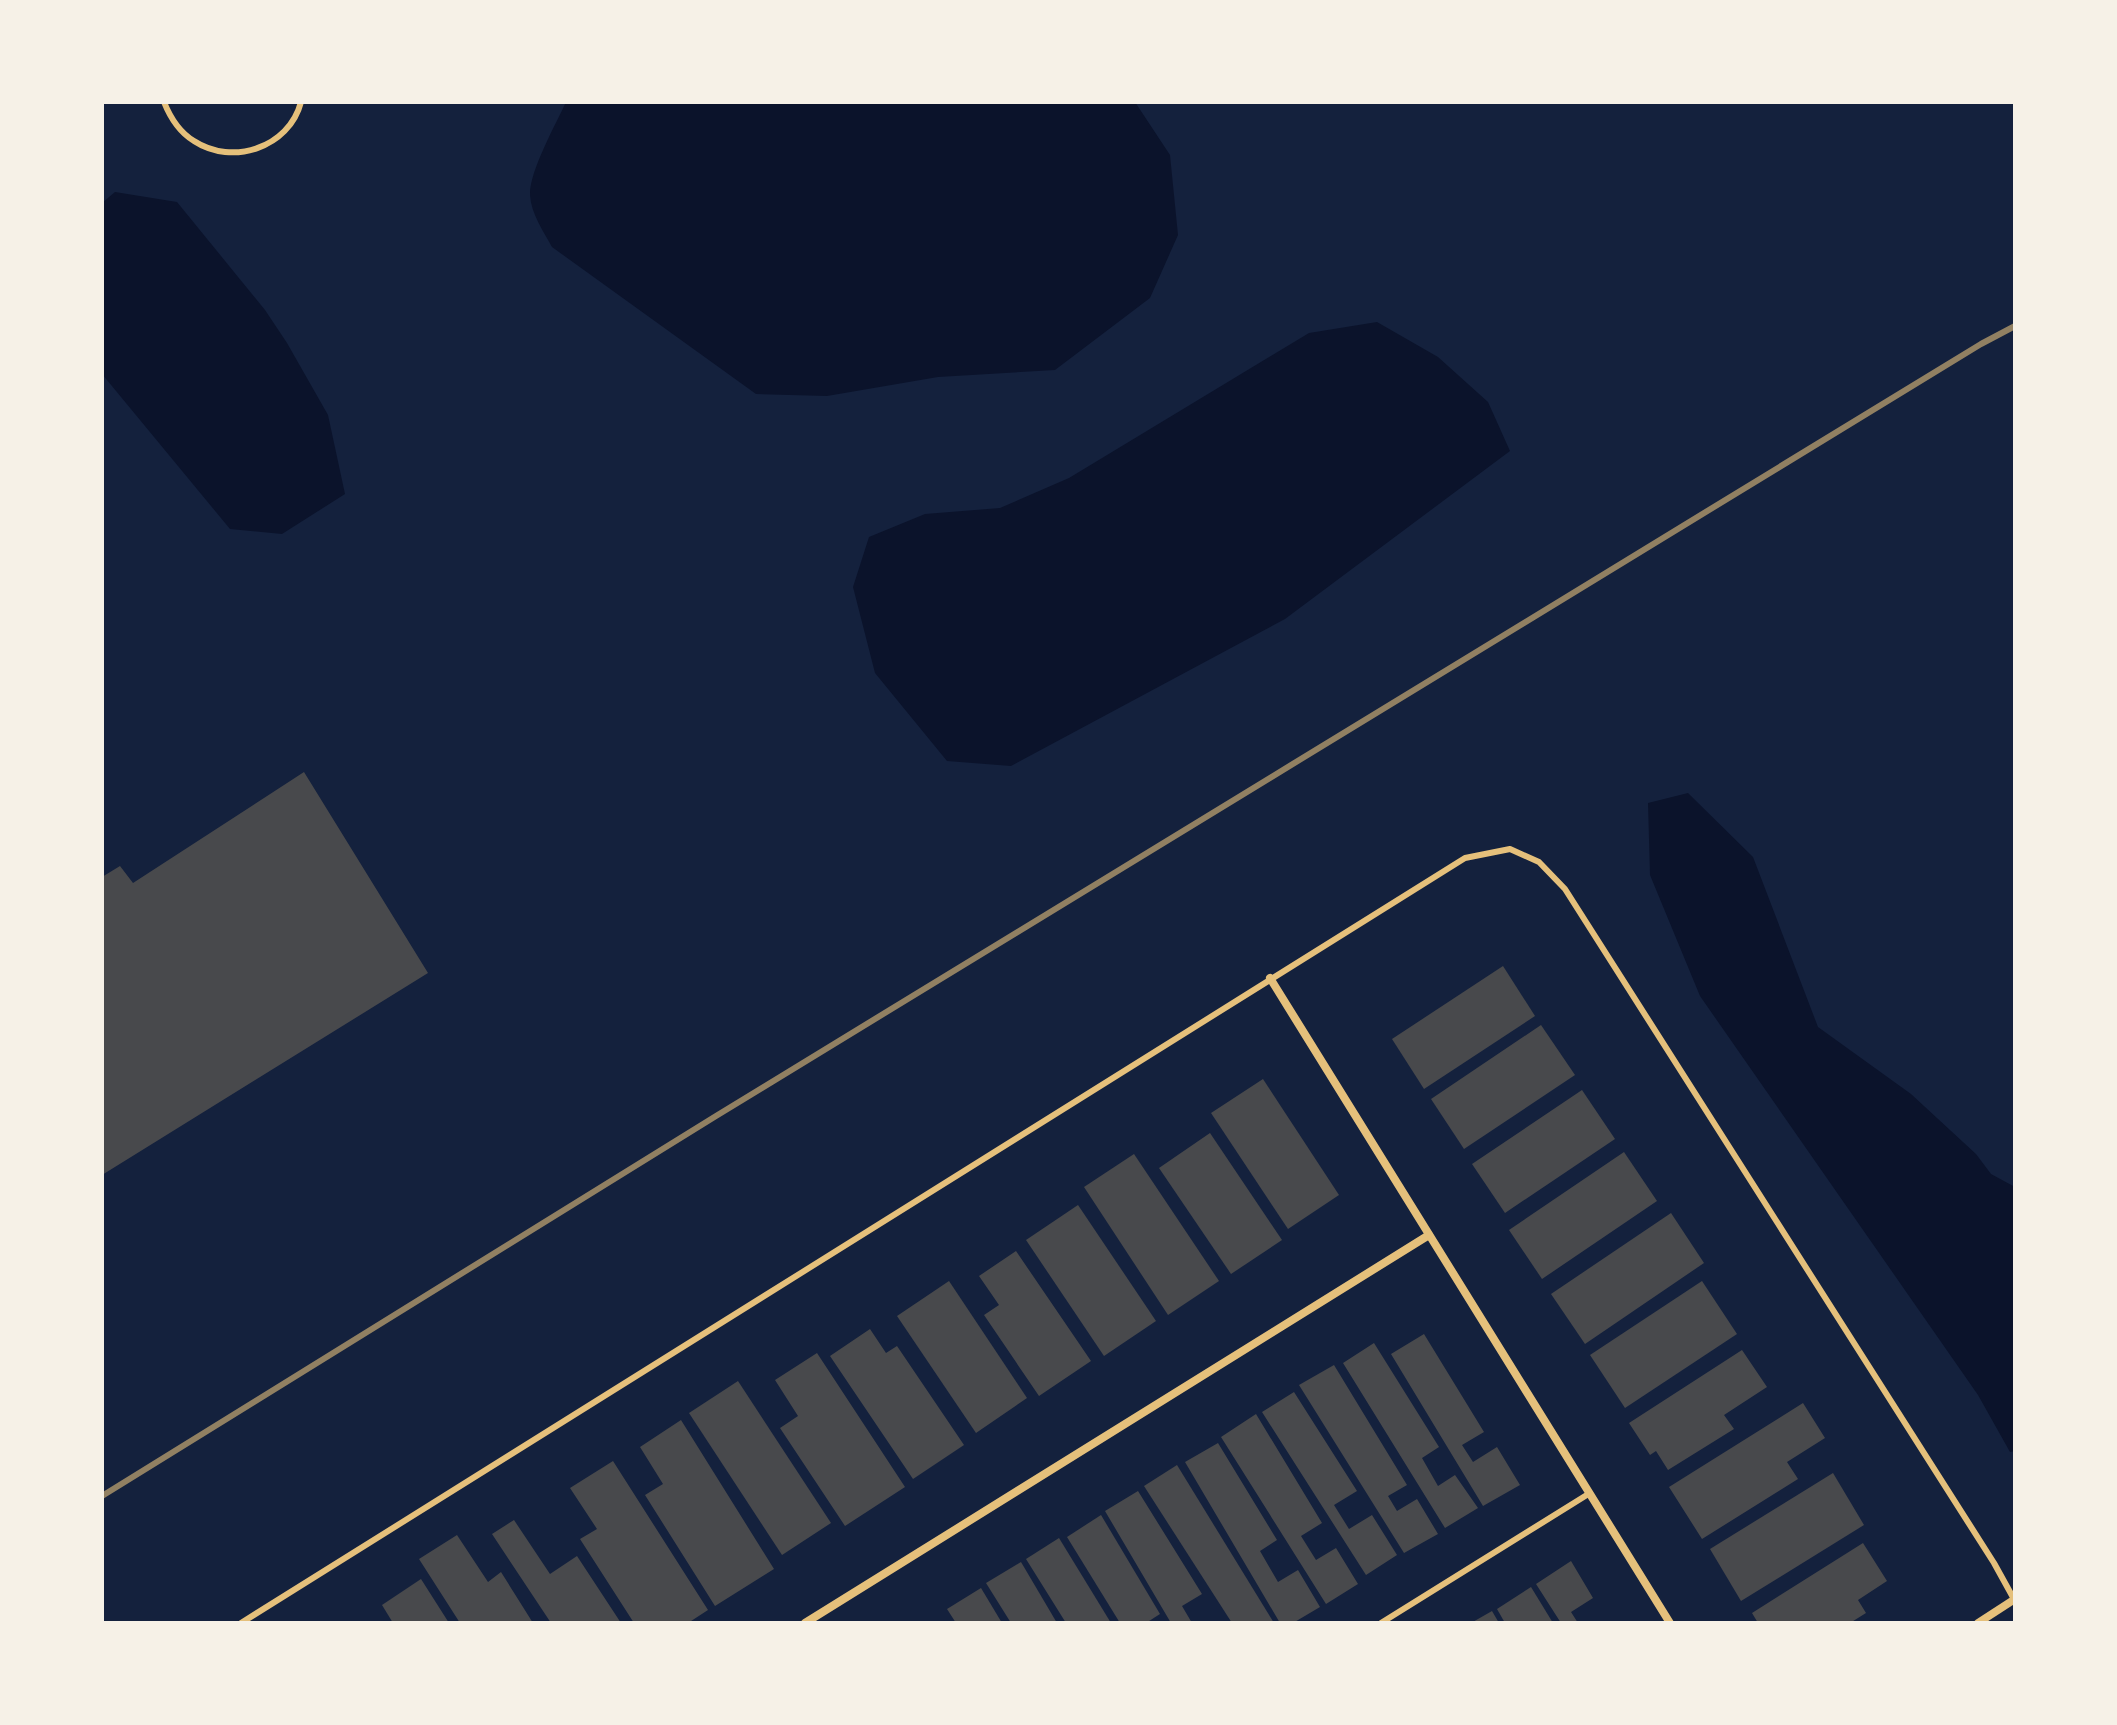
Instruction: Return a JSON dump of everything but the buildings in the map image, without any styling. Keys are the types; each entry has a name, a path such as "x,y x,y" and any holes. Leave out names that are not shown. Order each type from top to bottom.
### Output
{"street":[{"path":"1270,978 1670,1623"},
{"path":"805,1623 1429,1235"},
{"path":"1978,1623 2015,1600"}],"lane":[{"path":"164,102 175,124 193,141 216,151 240,153 264,147 284,132 299,111 301,102"},
{"path":"241,1623 1465,858 1510,849 1539,862 1565,889 2015,1600"},
{"path":"1381,1623 1590,1493"}],"water":[{"path":"566,102 1135,102 1170,155 1178,235 1150,298 1055,370 938,377 827,396 756,394 552,247 538,222 530,195 538,161"},
{"path":"115,192 177,202 265,310 328,415 345,494 282,534 230,529 102,374 102,203"},
{"path":"1377,322 1438,357 1488,402 1510,451 1285,619 1011,766 947,761 875,673 853,587 869,537 925,514 1000,508 1069,478 1309,333"},
{"path":"1688,793 1753,857 1818,1027 1911,1094 1976,1154 1991,1174 2015,1187 2015,1451 2010,1452 1978,1395 1700,996 1650,875 1648,803"}],"railway":[{"path":"102,1496 716,1116 2015,326"}]}
